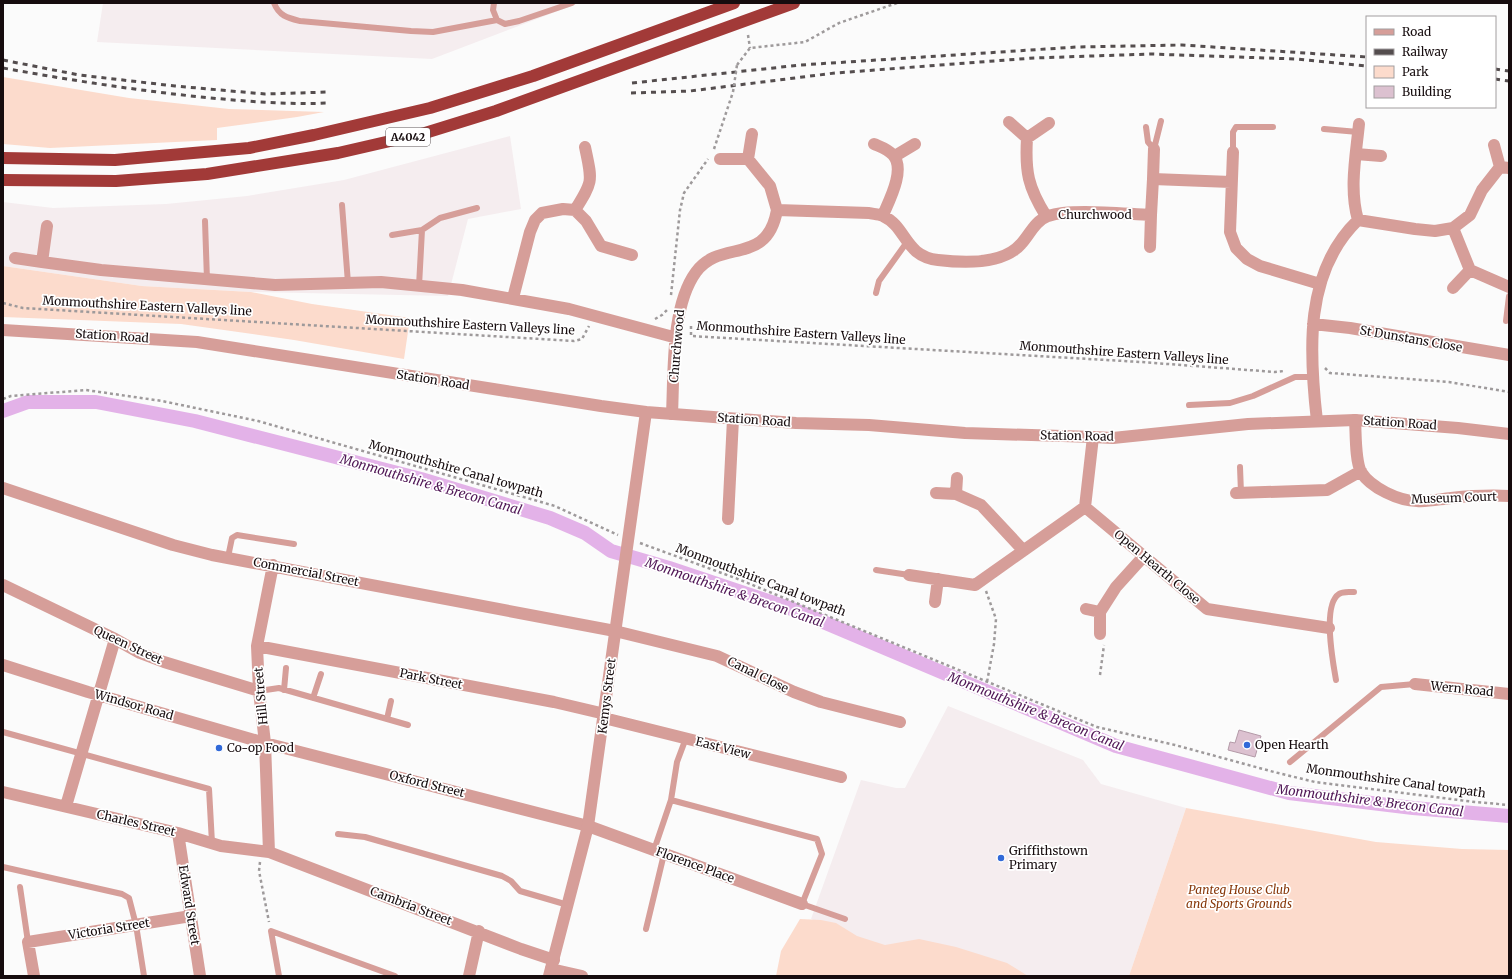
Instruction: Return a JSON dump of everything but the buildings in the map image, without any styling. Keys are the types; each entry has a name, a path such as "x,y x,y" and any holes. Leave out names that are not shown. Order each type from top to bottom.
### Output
{"highway":[{"name":"A4042","path":"3,158 115,160 249,148 314,135 437,106 533,76 734,3"},
{"name":"A4042","path":"3,180 116,180 207,174 338,153 425,133 496,111 794,3"}],"street":[{"path":"1010,122 1027,138 1026,175 1046,216"},
{"path":"1027,138 1049,123"},
{"path":"1358,128 1354,206 1358,220"},
{"path":"714,156 748,160 752,134"},
{"path":"776,210 869,213 883,215 898,172 895,156 886,149 874,144"},
{"path":"895,156 915,144"},
{"path":"1358,220 1429,230 1453,228 1470,215 1482,190 1504,167 1494,145"},
{"path":"575,210 586,192 591,180 585,147"},
{"path":"1150,247 1154,149"},
{"path":"1233,152 1230,232 1236,248 1247,259 1260,266 1320,284"},
{"path":"1356,154 1382,156"},
{"name":"Churchwood","path":"672,414 677,338 676,304 696,271 709,260 722,254 744,250 756,245 766,238 774,223 776,210 770,186 748,160"},
{"path":"1153,179 1231,182"},
{"path":"513,298 524,252 535,220 542,213 551,210 569,208 575,210 586,221 601,246 632,255"},
{"name":"Churchwood","path":"883,215 894,224 912,250 923,256 937,260 985,261 1001,258 1014,251 1034,226 1046,216 1062,213 1151,215"},
{"path":"1317,421 1312,362 1313,324 1320,284 1334,250 1358,220"},
{"path":"42,262 47,226"},
{"path":"1453,228 1470,270 1509,288"},
{"path":"15,258 101,270 275,285 381,282 462,290 513,298 591,315 677,338"},
{"path":"1453,288 1470,270"},
{"name":"St Dunstans Close","path":"1313,324 1350,328 1509,356"},
{"name":"Station Road","path":"3,330 197,342 646,412 733,419 796,423 869,425 965,433 1113,438 1248,424 1355,420 1458,428 1509,434"},
{"name":"Kemys Street","path":"551,968 588,826 605,716 615,631 646,412"},
{"path":"728,519 733,419"},
{"path":"1238,493 1328,490 1361,471 1357,449 1355,420"},
{"path":"909,575 975,585 1022,550 1085,507 1093,437"},
{"name":"Museum Court","path":"1361,471 1372,483 1386,492 1417,502 1470,496 1509,496"},
{"path":"956,494 957,478"},
{"name":"Commercial Street","path":"3,488 173,545 228,557 615,631"},
{"path":"936,493 956,494 980,505 1022,550"},
{"name":"Open Hearth Close","path":"1085,507 1207,609 1329,628"},
{"path":"1100,634 1100,612 1116,587 1144,556"},
{"name":"Hill Street","path":"264,851 265,743 259,691 257,646 273,565"},
{"path":"935,602 938,579"},
{"name":"Queen Street","path":"3,585 115,639 140,653 164,662 259,691"},
{"path":"1086,609 1100,612"},
{"name":"Canal Close","path":"615,631 717,656 794,692 821,702 900,722"},
{"path":"66,806 115,639"},
{"name":"Park Street","path":"257,646 554,702 605,716"},
{"name":"Windsor Road","path":"3,665 98,695 265,743"},
{"name":"Wern Road","path":"1415,684 1509,694"},
{"name":"East View","path":"605,716 841,777"},
{"name":"Oxford Street","path":"265,743 588,826"},
{"name":"Charles Street","path":"3,792 178,833 212,843 264,851"},
{"name":"Florence Place","path":"588,826 802,904"},
{"name":"Edward Street","path":"178,833 200,976"},
{"name":"Cambria Street","path":"264,851 478,931 521,949 551,968 582,976"},
{"name":"Victoria Street","path":"28,942 191,916"},
{"path":"469,976 478,931"},
{"path":"28,942 34,976"}],"lane":[{"path":"274,3 277,10 285,17 300,21 433,32 496,20 505,24 519,21 571,3"},
{"path":"494,3 493,10 496,20"},
{"path":"1154,149 1160,121"},
{"path":"1146,127 1148,142 1154,149"},
{"path":"1233,152 1233,132 1236,127 1273,127"},
{"path":"1324,129 1358,128"},
{"path":"342,205 348,283"},
{"path":"392,235 422,230 440,218 477,208"},
{"path":"205,221 207,280"},
{"path":"419,286 422,230"},
{"path":"876,293 879,281 907,242"},
{"path":"1506,321 1509,296"},
{"path":"1189,405 1230,403 1253,396 1289,379 1313,377"},
{"path":"1238,493 1240,467"},
{"path":"228,557 232,538 237,535 294,544"},
{"path":"876,570 909,575"},
{"path":"1336,680 1330,651 1329,628 1333,604 1337,595 1345,592 1354,592"},
{"path":"284,690 286,668"},
{"path":"313,698 321,674"},
{"path":"1290,762 1381,687 1415,684"},
{"path":"259,691 279,688 408,725"},
{"path":"387,719 391,701"},
{"path":"3,732 209,789 212,843"},
{"path":"646,929 659,852 671,800 677,762 686,738"},
{"path":"671,800 817,839 822,854 802,904 845,919"},
{"path":"338,834 365,837 502,876 511,880 520,891 568,905"},
{"path":"3,866 122,894 129,898 136,925 144,976"},
{"path":"20,886 28,942"},
{"path":"271,931 279,976"},
{"path":"271,931 395,976"}],"path":[{"path":"750,48 805,42 839,23 897,3"},
{"path":"651,319 656,319 676,304 671,289 680,210 684,193 714,156 733,92 737,65 750,48 748,35"},
{"name":"Monmouthshire Eastern Valleys line","path":"3,303 23,308 574,341 582,339 590,326 591,315"},
{"name":"Monmouthshire Eastern Valleys line","path":"692,321 691,336 1141,362 1275,372 1291,370"},
{"path":"1312,362 1322,363 1330,373 1449,382 1509,392"},
{"name":"Monmouthshire Canal towpath","path":"3,399 11,396 86,390 162,401 258,421 554,506 628,540 738,579 1097,727 1175,745 1315,782 1440,798 1509,804"},
{"path":"979,582 986,590 996,619 994,644 987,682"},
{"path":"1100,634 1104,643 1100,675"},
{"path":"264,851 259,871 271,931"}],"shaded area":[{"path":"103,3 579,3 432,59 97,42"},
{"path":"510,136 521,209 468,219 448,296 251,292 142,286 3,266 3,202 53,208 166,204 247,196 344,180"},
{"name":"Griffithstown Primary","path":"948,706 1083,760 1101,784 1186,808 1129,976 998,976 906,959 811,919 861,780 896,788 905,788"}],"green space":[{"path":"3,77 129,98 229,109 324,112 217,128 217,140 50,148 3,144"},
{"path":"3,266 142,286 251,292 312,304 410,318 404,359 294,340 181,324 3,317"},
{"name":"Panteg House Club and Sports Grounds","path":"1186,808 1376,842 1462,849 1509,850 1509,976 1129,976"},
{"path":"800,919 821,920 836,923 857,936 885,945 919,939 956,947 1007,963 1028,976 776,976 781,951"}],"waterway":[{"name":"Monmouthshire & Brecon Canal","path":"3,411 28,402 96,402 195,421 421,479 550,518 585,533 611,551 669,568 795,610 1116,746 1289,793 1413,808 1509,816"}],"railway":[{"path":"632,83 801,65 1077,47 1182,45 1366,57"},
{"path":"631,93 690,91 835,73 1034,58 1151,54 1296,59 1366,66"},
{"path":"3,60 79,75 175,86 265,94 329,92"},
{"path":"3,68 52,77 201,97 280,103 328,103"},
{"path":"1496,69 1509,71"},
{"path":"1496,79 1509,81"}],"place":[{"name":"Open Hearth","path":"1247,745"},
{"name":"Co-op Food","path":"219,748"},
{"name":"Griffithstown Primary","path":"1001,858"}]}
